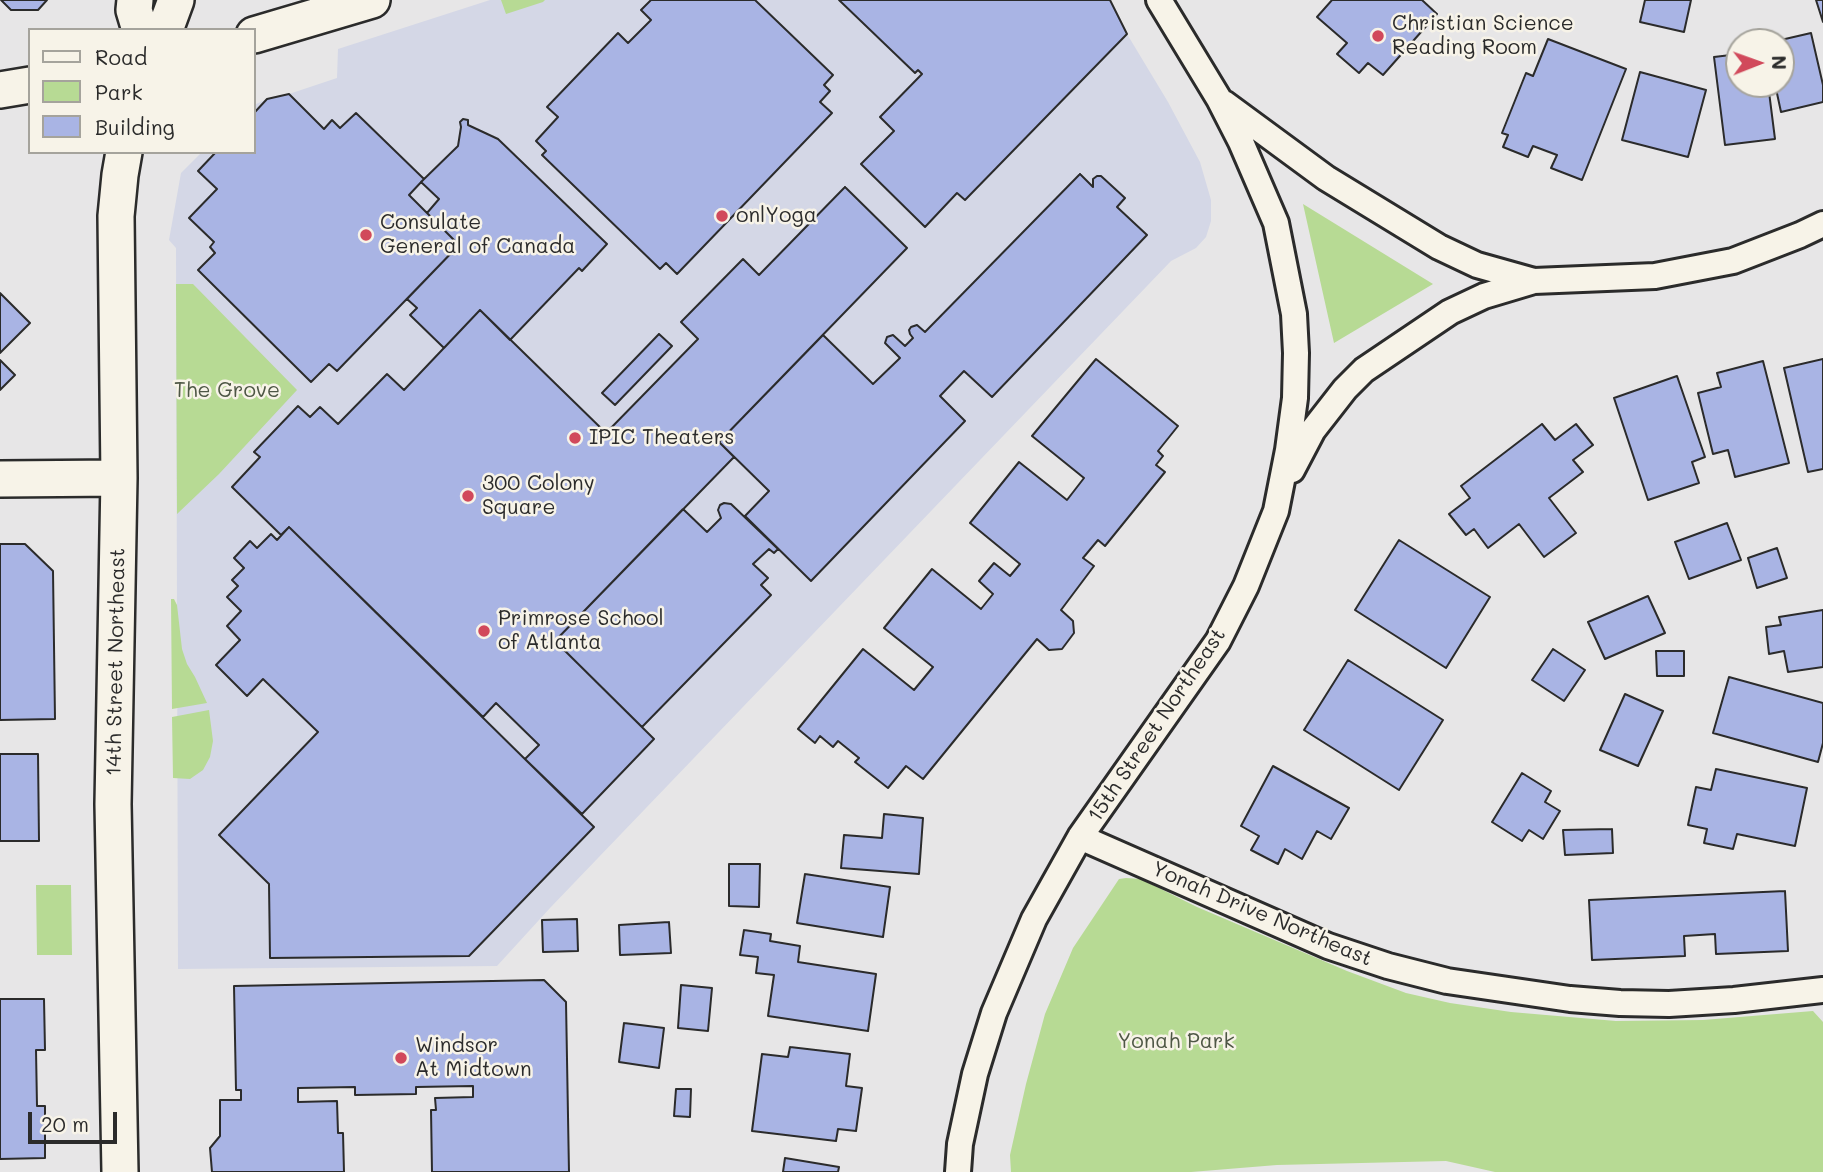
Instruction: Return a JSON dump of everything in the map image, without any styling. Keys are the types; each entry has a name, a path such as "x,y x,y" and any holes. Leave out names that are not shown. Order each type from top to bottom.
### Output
{"main road":[{"path":"135,0 134,10 139,28"},
{"path":"166,28 177,0"},
{"path":"256,34 372,0"},
{"path":"0,90 28,85"},
{"name":"14th Street Northeast","path":"120,1172 113,804 119,478 116,216 124,154"},
{"path":"0,479 119,478"}],"street":[{"name":"15th Street Northeast","path":"958,1172 960,1144 975,1074 994,1013 1034,919 1080,837 1218,641 1246,586 1276,512 1288,450 1295,398 1294,314 1276,223 1219,99 1159,0"},
{"path":"1219,99 1326,178 1439,247 1478,265 1534,281"},
{"path":"1276,512 1295,463 1313,430 1345,389 1364,370 1450,312 1485,296 1534,281 1655,276 1733,261 1823,224"},
{"name":"Yonah Drive Northeast","path":"1080,837 1328,946 1388,966 1447,981 1570,999 1620,1003 1669,1004 1734,1000 1823,990"}],"shaded area":[{"path":"490,0 1110,0 1200,162 1211,200 1211,221 1206,237 1196,248 1171,261 497,966 178,969 176,248 169,240 181,173 200,154 256,154 256,104 337,78 338,49"}],"green space":[{"path":"501,0 545,0 506,14"},
{"path":"1303,204 1433,284 1334,343"},
{"name":"The Grove","path":"176,284 193,284 297,390 219,474 177,514"},
{"path":"171,599 174,599 177,605 182,649 187,664 207,703 172,709"},
{"path":"209,710 213,741 210,757 203,770 190,779 173,778 172,717"},
{"name":"Yonah Park","path":"1119,879 1141,879 1197,907 1347,971 1406,993 1450,1003 1511,1012 1616,1021 1703,1020 1813,1011 1823,1022 1823,1172 1495,1172 1446,1161 1277,1165 1191,1172 1011,1172 1010,1155 1045,1014 1073,948"},
{"path":"36,885 71,885 72,955 37,955"}],"building":[{"path":"1,0 47,0 38,10 11,10"},
{"path":"651,0 755,0 833,75 824,85 830,91 820,102 832,113 677,274 666,263 660,269 542,155 546,151 536,141 558,117 547,107 618,33 628,43 651,20 641,10"},
{"path":"839,0 1110,0 1127,34 965,200 957,193 925,227 861,164 894,131 880,117 922,74 918,70 915,73"},
{"name":"Christian Science Reading Room","path":"1332,0 1422,0 1437,14 1383,75 1368,63 1359,73 1337,54 1347,43 1317,17"},
{"path":"1645,0 1691,0 1684,32 1640,22"},
{"path":"1816,0 1823,0 1823,22"},
{"path":"1811,33 1823,85 1823,102 1781,112 1778,98 1795,98 1795,37"},
{"path":"1548,39 1626,69 1582,180 1551,168 1557,155 1533,146 1528,157 1503,147 1508,135 1502,133 1526,73 1533,76"},
{"path":"1725,56 1725,98 1770,98 1775,139 1725,145 1714,57"},
{"path":"1640,72 1706,90 1688,157 1622,140"},
{"path":"289,94 324,129 332,120 340,128 356,113 424,179 409,195 459,245 337,371 329,364 311,382 198,270 215,253 210,247 214,242 189,218 217,189 198,171 214,154 256,154 256,111 267,99"},
{"path":"463,119 468,120 468,125 498,139 607,244 582,271 579,268 510,340 480,310 444,348 410,315 417,308 407,299 459,245 427,213 439,199 421,182 458,146 460,122"},
{"path":"1080,174 1093,187 1093,179 1101,176 1125,198 1117,207 1147,235 992,397 964,371 940,396 965,421 811,581 745,516 769,491 719,442 823,335 873,384 900,358 885,343 887,337 893,335 905,346 913,338 909,330 911,327 917,325 925,332"},
{"name":"300 Colony Square","path":"845,187 907,248 719,442 734,457 555,641 654,739 582,814 525,759 539,745 496,703 483,717 289,527 281,535 232,487 260,457 254,452 298,406 310,417 320,407 338,424 387,374 404,390 480,310 606,433 698,339 681,322 743,259 759,275"},
{"path":"0,293 30,323 0,353"},
{"path":"659,334 672,346 615,405 602,393"},
{"path":"1096,359 1178,426 1158,451 1163,456 1156,465 1165,472 1105,546 1098,540 1083,558 1094,566 1061,610 1073,621 1074,633 1062,649 1049,650 1037,639 923,779 906,766 888,788 855,762 859,758 838,741 833,747 820,736 815,743 798,729 863,649 914,690 933,667 884,628 932,569 981,609 993,594 979,581 994,563 1010,576 1020,564 970,523 1019,462 1067,500 1084,478 1032,436"},
{"path":"1823,359 1823,469 1808,472 1784,368"},
{"path":"0,360 15,375 0,390"},
{"path":"1763,361 1789,463 1735,477 1728,450 1713,454 1698,393 1721,387 1717,373"},
{"path":"1677,376 1705,457 1692,462 1699,483 1648,500 1614,398"},
{"path":"1542,424 1555,440 1576,424 1593,445 1573,460 1583,472 1549,498 1576,533 1544,557 1519,524 1488,548 1474,529 1466,535 1449,514 1470,498 1461,486"},
{"path":"724,503 731,504 778,549 774,553 769,549 753,564 768,578 761,585 771,595 642,727 555,641 683,509 707,532 721,518 718,510"},
{"path":"1727,523 1741,560 1689,579 1675,542"},
{"path":"289,527 594,827 469,956 270,958 269,884 219,835 318,732 263,679 247,696 216,665 240,640 227,626 241,611 227,597 238,586 232,580 244,568 234,558 250,541 257,548 271,534 277,540"},
{"path":"1399,540 1490,597 1446,668 1355,610"},
{"path":"0,544 25,544 53,571 55,719 0,720"},
{"path":"1777,548 1787,578 1757,588 1748,558"},
{"path":"1648,596 1665,633 1605,659 1588,622"},
{"path":"1823,610 1823,667 1788,672 1784,651 1769,654 1766,627 1781,625 1779,617"},
{"path":"1553,649 1585,670 1564,701 1532,680"},
{"path":"1656,651 1684,651 1684,676 1657,676"},
{"path":"1348,660 1443,720 1399,790 1304,730"},
{"path":"1729,677 1823,703 1823,743 1818,762 1713,733"},
{"path":"1625,694 1663,711 1638,766 1600,750"},
{"path":"0,754 38,754 39,841 0,841"},
{"path":"1273,766 1349,808 1331,839 1317,831 1302,859 1285,849 1278,864 1251,850 1259,836 1241,826"},
{"path":"1716,769 1807,788 1795,846 1737,834 1733,849 1704,843 1707,829 1688,825 1696,787 1711,790"},
{"path":"1522,773 1551,791 1545,802 1560,811 1543,839 1529,830 1522,841 1492,822"},
{"path":"884,814 923,818 919,874 841,868 844,835 882,838"},
{"path":"1612,829 1613,853 1565,855 1563,830"},
{"path":"729,864 760,864 759,907 729,906"},
{"path":"805,874 890,887 883,937 797,923"},
{"path":"1785,891 1788,951 1716,954 1715,934 1684,936 1685,956 1592,960 1589,900"},
{"path":"577,919 578,951 543,952 542,920"},
{"path":"669,922 671,953 620,955 619,925"},
{"path":"744,930 771,934 770,941 800,946 798,962 876,974 868,1031 768,1016 774,975 756,973 758,957 740,955"},
{"name":"Windsor At Midtown","path":"544,980 566,1002 569,1172 432,1172 431,1110 436,1110 435,1098 473,1097 473,1086 416,1087 416,1094 355,1095 355,1087 298,1088 298,1102 337,1101 338,1133 343,1133 344,1172 212,1172 210,1148 220,1136 220,1100 241,1100 241,1090 236,1090 234,986"},
{"path":"681,985 712,988 708,1031 678,1028"},
{"path":"0,999 44,999 45,1050 36,1050 37,1106 45,1106 45,1158 0,1159"},
{"path":"624,1023 664,1028 659,1068 619,1062"},
{"path":"790,1047 850,1054 846,1086 862,1088 856,1131 838,1129 836,1141 752,1131 762,1054 788,1057"},
{"path":"676,1089 691,1089 690,1117 674,1116"},
{"path":"785,1158 839,1167 838,1172 783,1172"}],"place":[{"name":"Christian Science Reading Room","path":"1378,36"},
{"name":"onlYoga","path":"722,216"},
{"name":"Consulate General of Canada","path":"366,235"},
{"name":"IPIC Theaters","path":"575,438"},
{"name":"300 Colony Square","path":"468,496"},
{"name":"Primrose School of Atlanta","path":"484,631"},
{"name":"Windsor At Midtown","path":"401,1058"}]}
